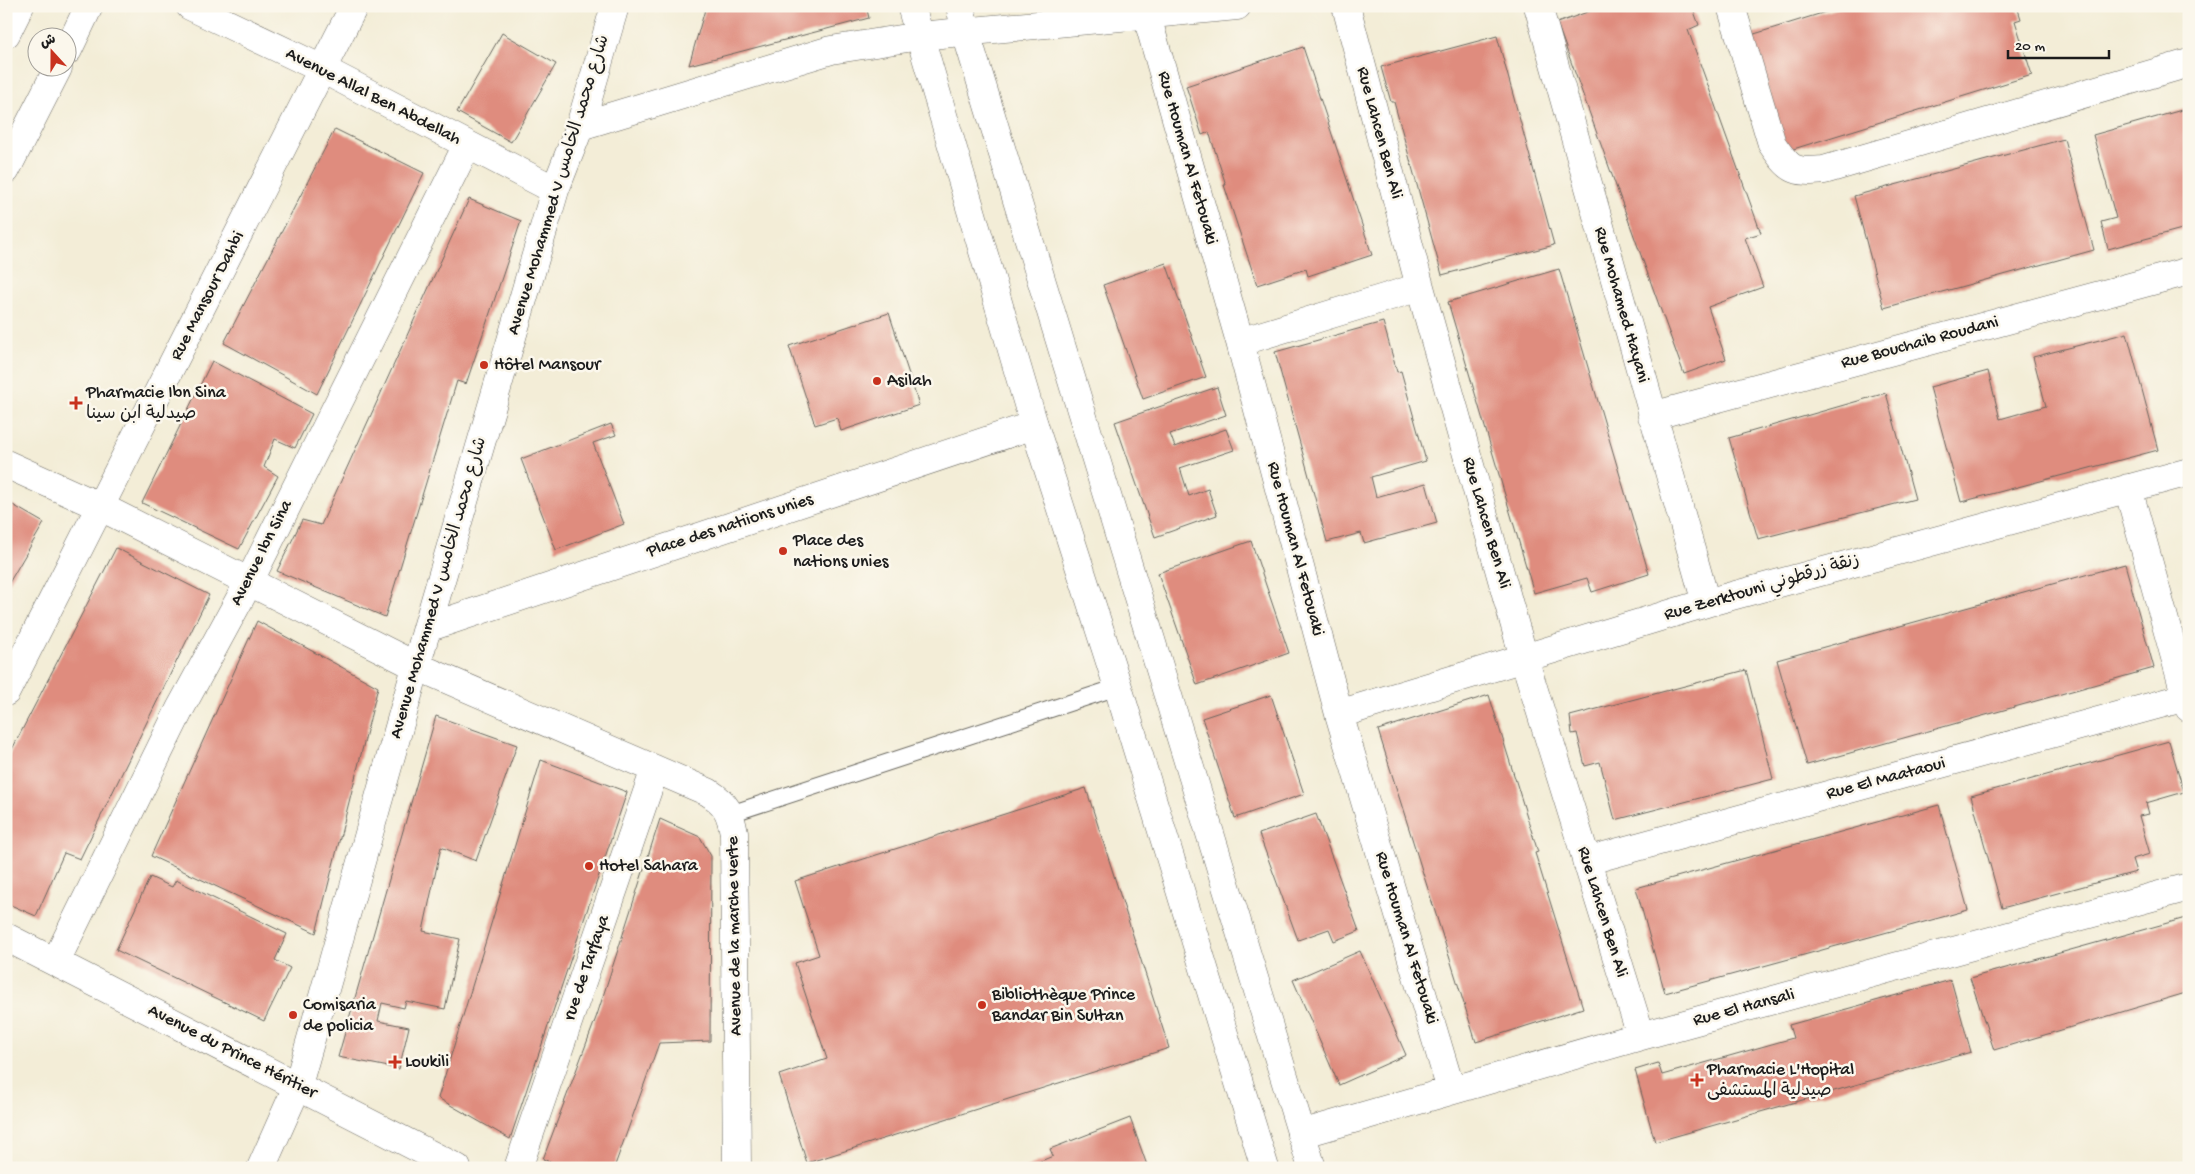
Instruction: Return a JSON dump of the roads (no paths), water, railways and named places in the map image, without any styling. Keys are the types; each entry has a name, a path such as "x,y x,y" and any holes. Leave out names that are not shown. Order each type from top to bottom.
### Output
{"street":[{"path":"6,34 20,6"},
{"path":"78,30 90,6"},
{"name":"Avenue Allal Ben Abdellah","path":"190,6 322,69 555,190"},
{"name":"Rue Mansour Dahbi","path":"6,692 354,6"},
{"name":"Avenue Mohammed V شارع محمد الخامس","path":"261,1168 298,1085 416,666 555,190 580,126 615,6"},
{"path":"910,6 1034,425 1118,687 1265,1168"},
{"path":"960,6 966,33 1312,1168"},
{"path":"580,126 831,50 920,36 966,33 1145,11 1237,6"},
{"name":"Rue Lahcen Ben Ali","path":"1346,6 1420,287 1524,658 1641,1036"},
{"name":"Rue Mohamed Hayani","path":"1538,6 1706,603"},
{"path":"1731,6 1772,144 1786,164 1801,173 1824,170 2189,64"},
{"name":"Rue Houman Al Fetouaki","path":"1145,11 1240,342 1339,714 1451,1090"},
{"path":"6,170 53,78"},
{"name":"Avenue Ibn Sina","path":"56,961 180,709 249,582 467,145"},
{"name":"Rue Bouchaib Roudani","path":"1652,416 2189,271"},
{"path":"1240,342 1420,287"},
{"name":"Place des natiions unies","path":"427,628 1034,425"},
{"name":"Avenue de la marche verte","path":"6,464 101,507 416,666 708,792 723,801 730,814 734,833 737,1168"},
{"name":"Rue Zerktouni زنقة زرقطوني","path":"1339,714 1706,603 2189,472"},
{"path":"2128,488 2187,702"},
{"name":"Rue El Maataoui","path":"1586,861 2187,702"},
{"name":"rue de Tarfaya","path":"518,1168 655,769"},
{"name":"Rue El Hansali","path":"1301,1134 1641,1036 2189,887"},
{"name":"Avenue du Prince Héritier","path":"6,937 457,1168"}],"lane":[{"path":"730,814 1118,687"}],"place":[{"name":"Hôtel Mansour","path":"484,365"},
{"name":"Asilah","path":"877,381"},
{"name":"Pharmacie Ibn Sina صيدلية ابن سينا","path":"76,403"},
{"name":"Place des nations unies","path":"783,551"},
{"name":"Hotel Sahara","path":"589,866"},
{"name":"Bibliothèque Prince Bandar Bin Sultan","path":"982,1005"},
{"name":"Comisaria de policia","path":"293,1015"},
{"name":"Loukili","path":"395,1062"},
{"name":"Pharmacie L'Hopital صيدلية المستشفى","path":"1697,1080"}]}
